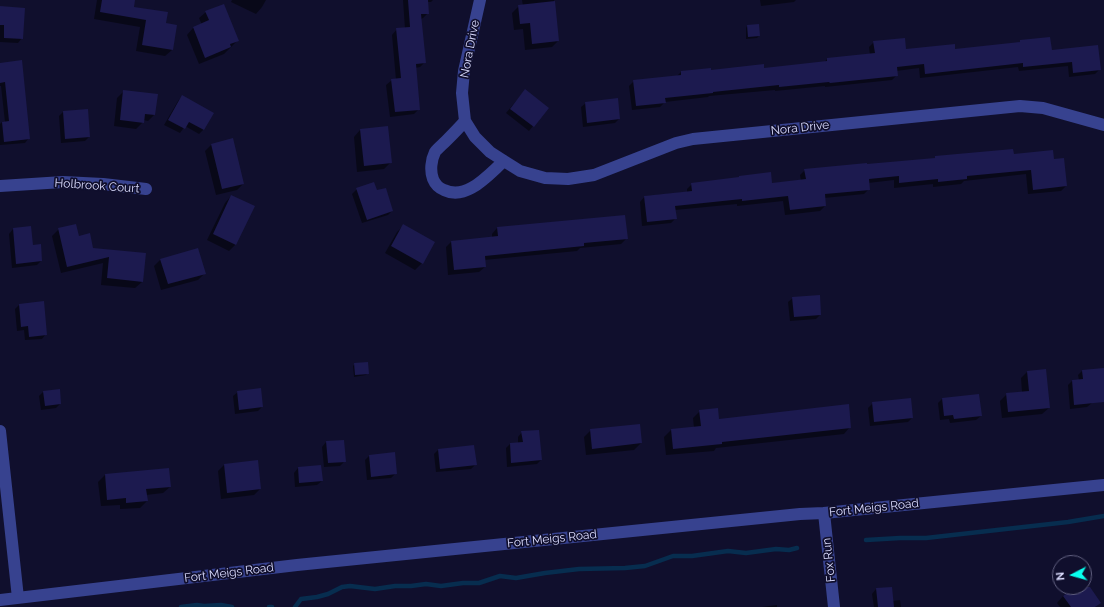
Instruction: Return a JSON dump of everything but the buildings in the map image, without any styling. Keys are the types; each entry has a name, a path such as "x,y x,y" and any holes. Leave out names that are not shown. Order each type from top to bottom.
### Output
{"street":[{"name":"Nora Drive","path":"480,0 464,71 462,93 465,121 475,137 490,152 520,171 545,178 568,179 594,175 676,143 693,139 1020,106 1043,108 1104,125"},
{"path":"465,121 436,151 432,159 431,171 433,180 439,188 447,192 456,193 465,191 474,187 504,161"},
{"name":"Holbrook Court","path":"0,186 63,182 103,184 146,189"},
{"path":"0,431 18,598"},
{"name":"Fort Meigs Road","path":"0,600 297,564 1104,485"},
{"name":"Fox Run","path":"824,513 834,607"}],"waterway":[{"path":"866,540 926,538 1068,522 1104,516"},
{"path":"295,607 301,599 317,597 328,594 342,587 350,586 375,589 426,584 441,586 463,583 479,583 500,576 516,578 579,569 645,566 673,556 692,556 728,551 746,553 776,549 789,550 797,548"},
{"path":"181,607 197,605 221,605 232,607"}]}
